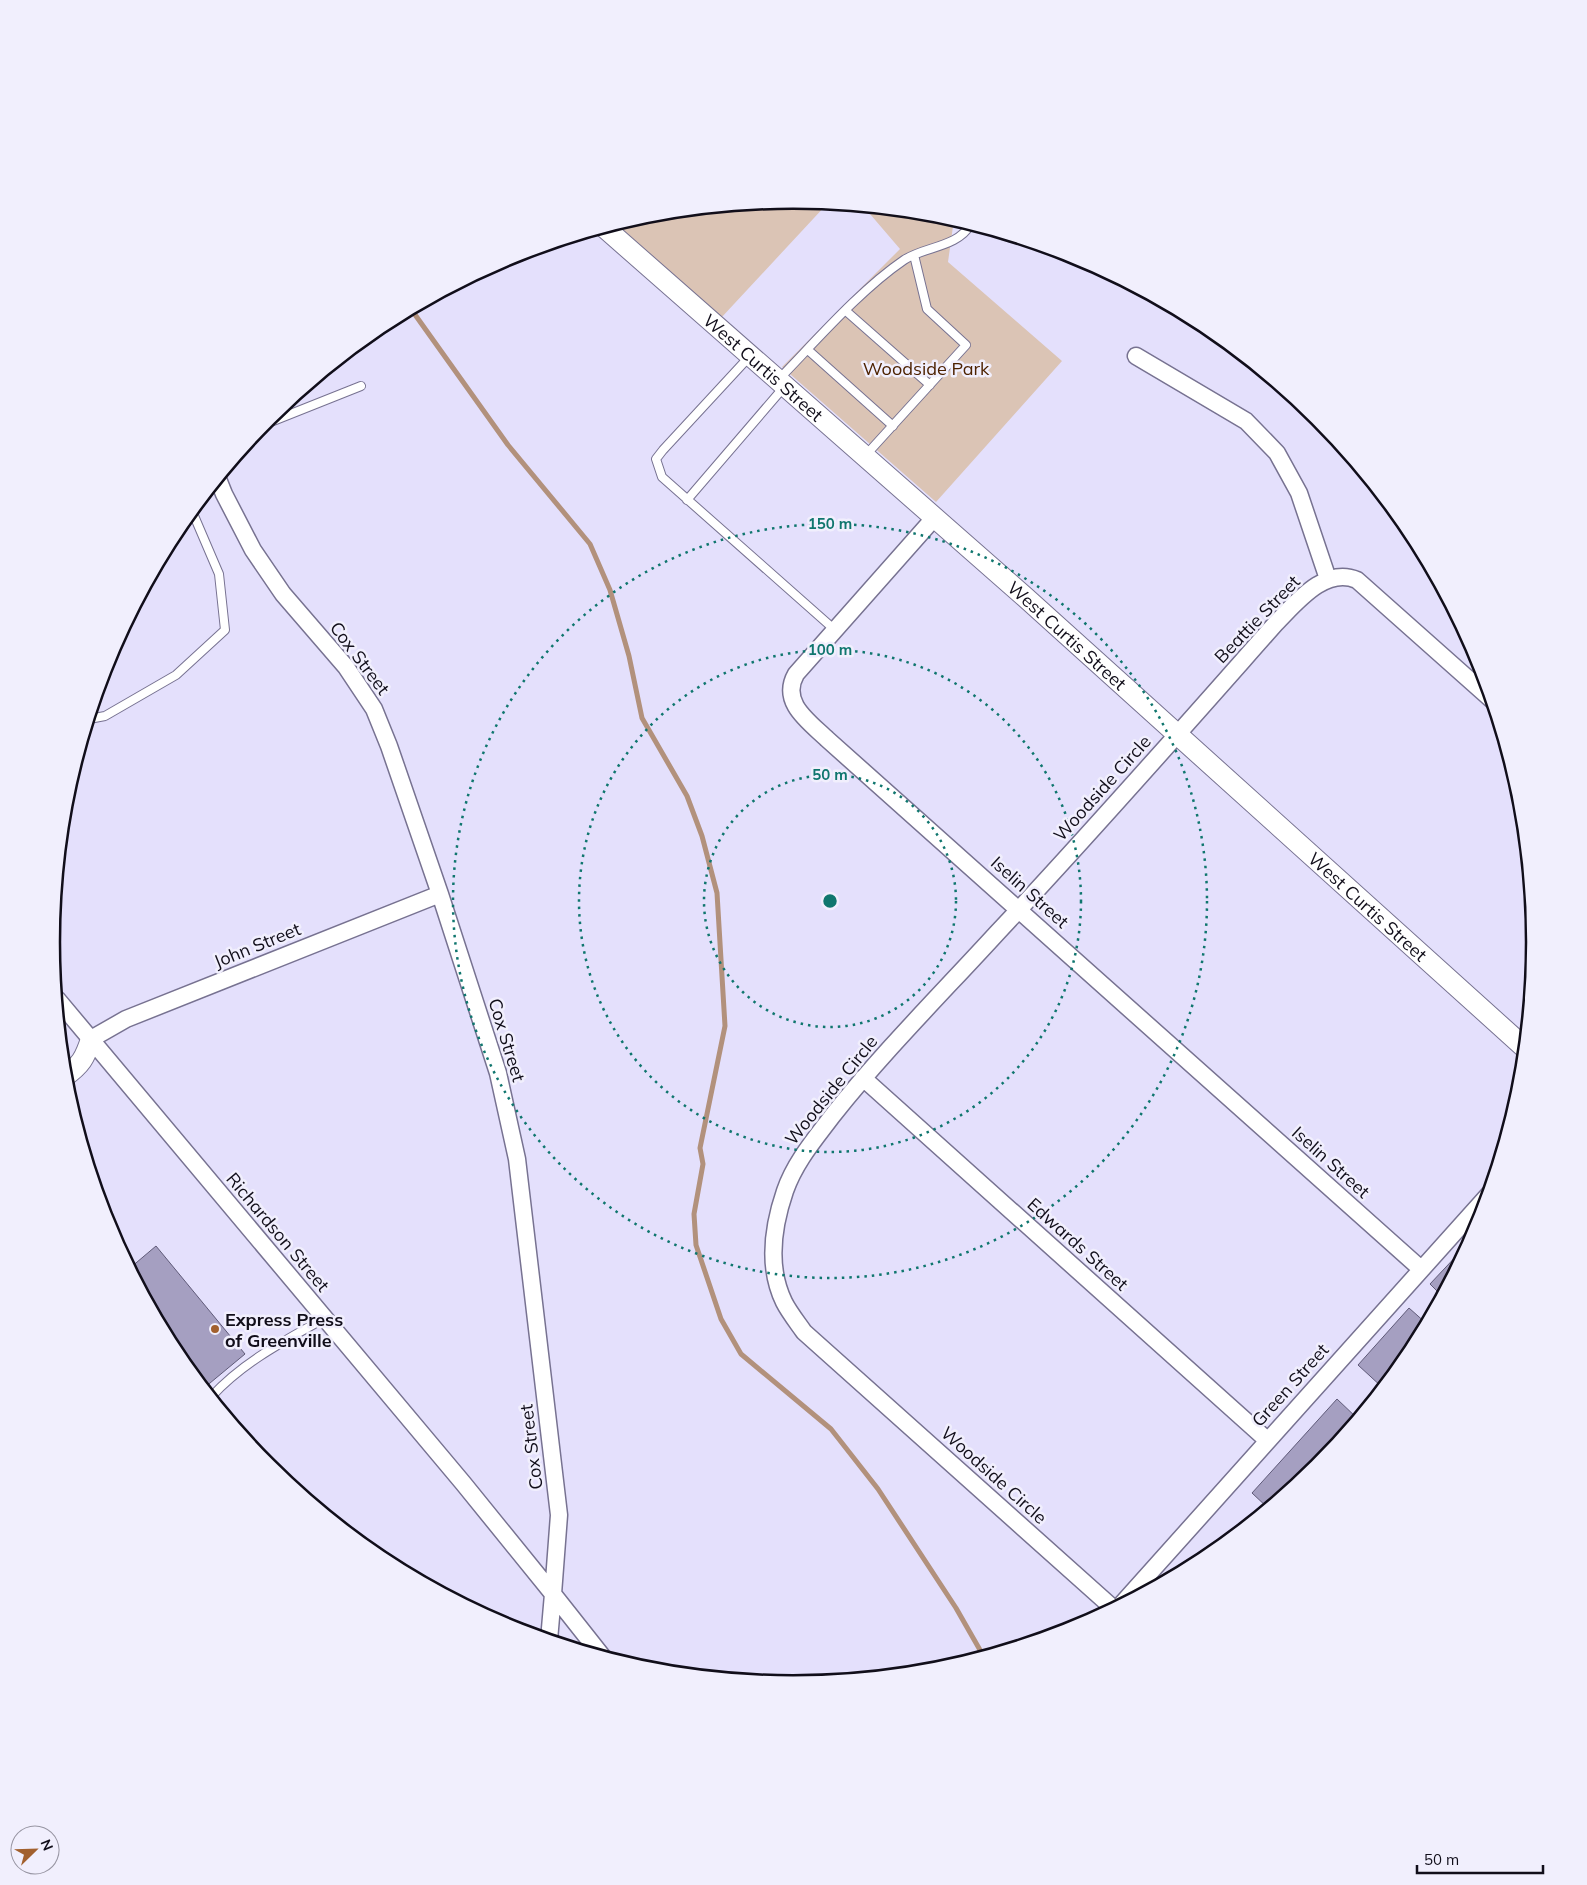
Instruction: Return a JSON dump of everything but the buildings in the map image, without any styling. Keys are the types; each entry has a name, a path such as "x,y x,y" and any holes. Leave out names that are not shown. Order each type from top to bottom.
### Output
{"street":[{"name":"West Curtis Street","path":"610,233 866,456 1520,1044"},
{"path":"1136,356 1246,421 1277,453 1299,493 1328,579"},
{"name":"Cox Street","path":"221,485 253,550 283,594 346,667 374,709 389,746 440,894 498,1073 517,1159 559,1515 553,1594"},
{"name":"Iselin Street","path":"934,517 796,674 791,688 793,703 798,711 827,739 1421,1269"},
{"name":"Beattie Street","path":"1177,736 1276,623 1298,601 1328,579 1341,576 1350,576 1356,580 1482,691"},
{"name":"Woodside Circle","path":"1109,1604 804,1332 783,1301 775,1275 773,1255 776,1226 785,1192 810,1144 862,1078 1019,910 1177,736"},
{"name":"John Street","path":"91,1039 126,1019 440,894"},
{"name":"Richardson Street","path":"63,1006 325,1318 553,1594"},
{"path":"72,1072 86,1056 91,1039"},
{"name":"Edwards Street","path":"862,1078 1268,1440"},
{"name":"Green Street","path":"1132,1593 1477,1206"},
{"path":"550,1634 553,1594"},
{"path":"553,1594 596,1649"}],"lane":[{"path":"687,500 808,350 846,311 906,259 954,240 965,230"},
{"path":"866,456 966,345 927,309 914,255"},
{"path":"846,311 930,385"},
{"path":"808,350 893,426"},
{"path":"750,355 656,459 656,465 662,477 835,630"},
{"path":"282,417 361,386"},
{"path":"96,718 105,716 176,675 225,630 219,574 195,519"},
{"path":"215,1393 254,1358 325,1318"}],"green space":[{"path":"794,209 821,210 721,318 621,230 698,215"},
{"name":"Woodside Park","path":"869,213 953,227 948,262 1062,361 936,502 782,367 900,249"}],"waterway":[{"path":"415,315 508,445 590,544 610,590 629,656 642,718 687,796 702,836 717,893 725,1026 700,1148 703,1164 694,1214 696,1245 721,1319 741,1354 831,1429 878,1489 956,1608 981,1652"}],"place":[{"name":"Express Press of Greenville","path":"215,1329"}]}
